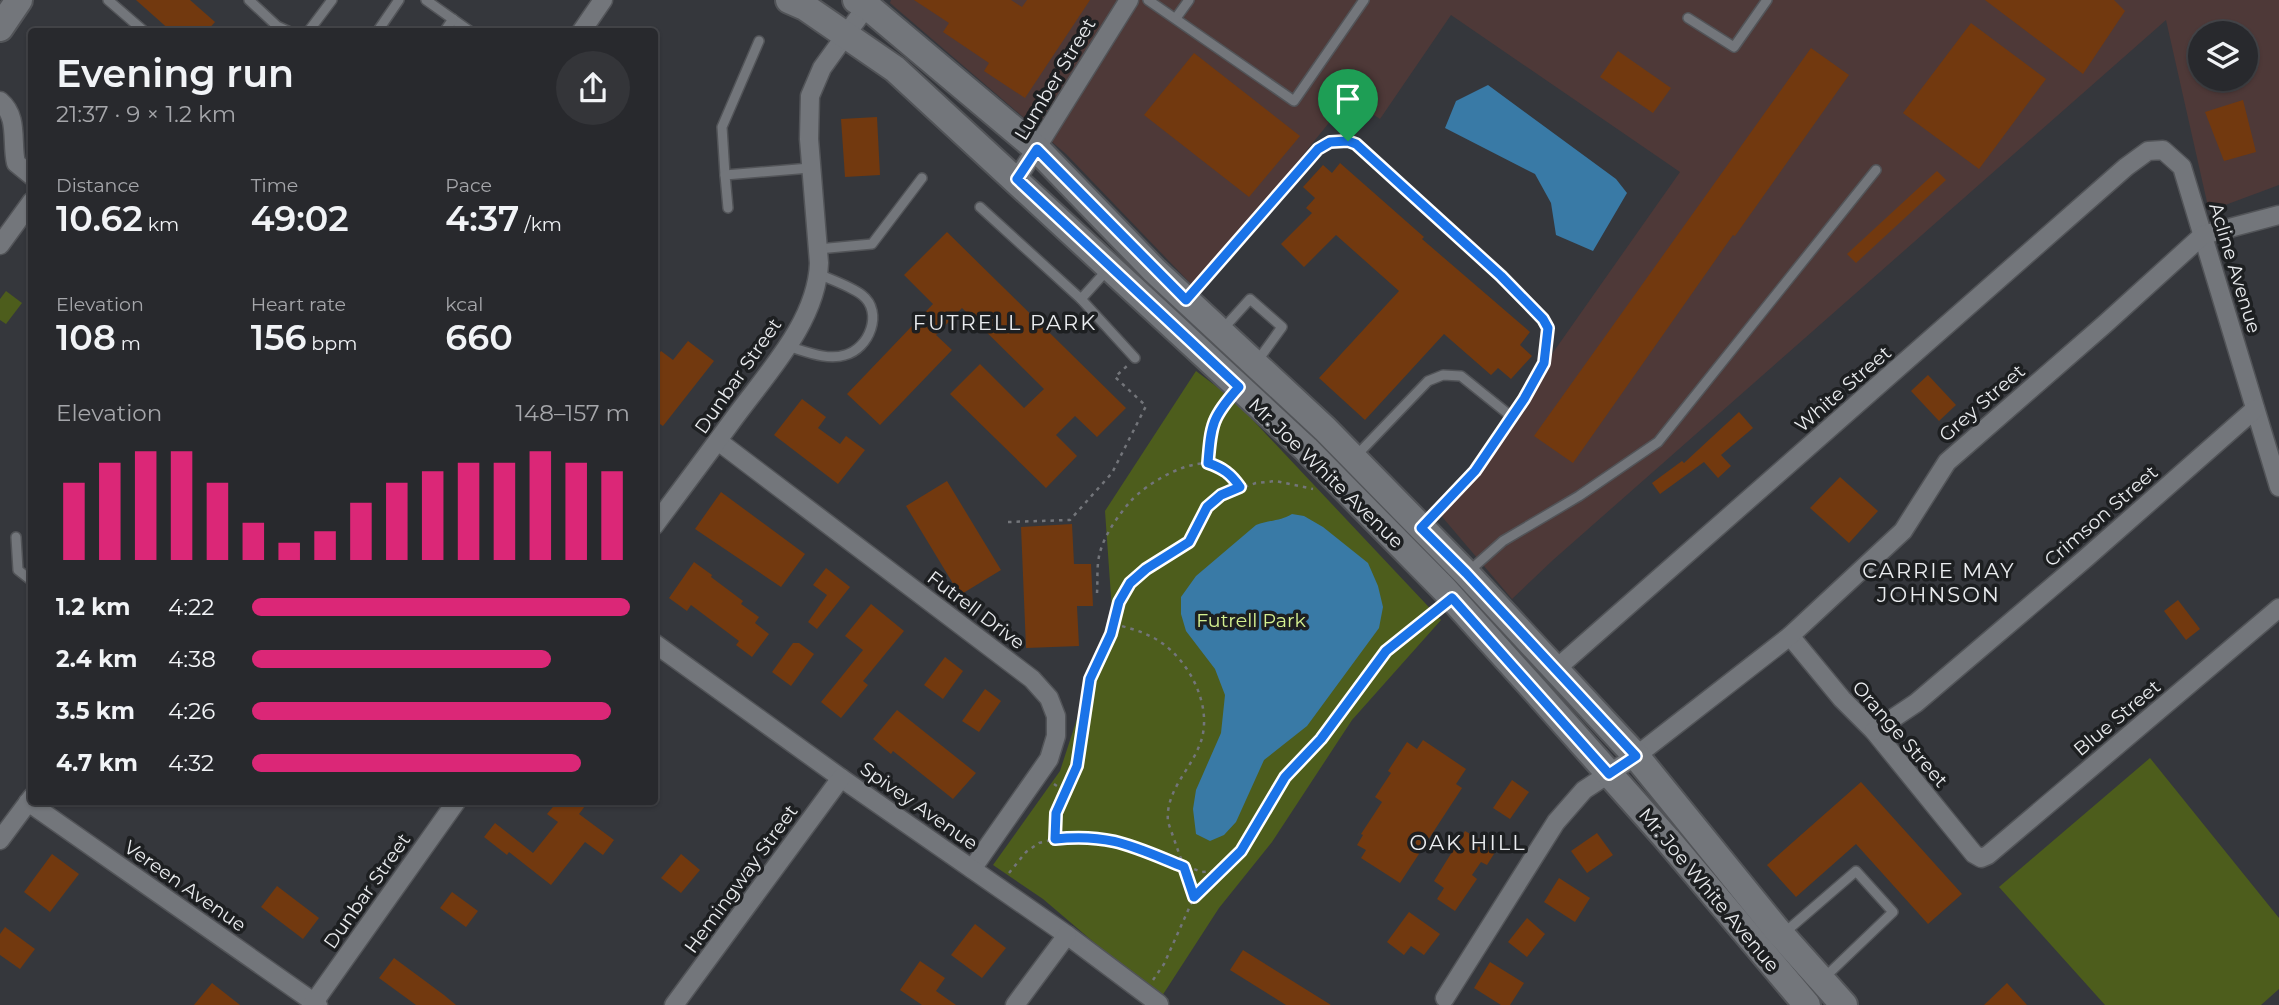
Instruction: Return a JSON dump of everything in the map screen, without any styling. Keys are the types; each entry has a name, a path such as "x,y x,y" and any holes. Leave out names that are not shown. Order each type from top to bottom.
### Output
{"main road":[{"path":"0,28 19,0"},
{"name":"Mr. Joe White Avenue","path":"789,0 805,7 895,69 1017,179 1334,477 1452,598 1667,839 1807,1005"},
{"name":"Mr. Joe White Avenue","path":"864,2 1037,149 1186,300 1353,459 1466,573 1636,756 1781,935 1844,1005"}],"street":[{"path":"584,28 602,0"},
{"name":"Lumber Street","path":"1017,179 1129,0"},
{"name":"Dunbar Street","path":"658,521 794,336 812,296 818,274 818,249 810,168 810,96 821,68 864,2"},
{"path":"0,101 12,119 16,163 28,173"},
{"name":"Acline Avenue","path":"2163,150 2182,167 2279,487"},
{"name":"White Street","path":"1556,669 2126,167 2148,151 2163,150"},
{"path":"0,245 28,206"},
{"path":"2203,235 2279,215"},
{"name":"Grey Street","path":"1445,998 1556,822 1584,790 1636,756 1790,636 1903,531 1947,462 2203,235"},
{"name":"Crimson Street","path":"1874,731 1916,703 2255,409"},
{"name":"Futrell Drive","path":"718,441 1032,679 1049,698 1056,716 1056,736 1049,759 972,869"},
{"name":"Blue Street","path":"1981,858 1988,855 2279,608"},
{"name":"Orange Street","path":"1790,636 1842,699 1874,731 1974,854 1981,858"},
{"name":"Spivey Avenue","path":"658,646 841,778 1067,935 1152,999"},
{"name":"Hemingway Street","path":"674,1005 841,778"},
{"path":"0,840 28,802"},
{"name":"Vereen Avenue","path":"38,805 315,1004"},
{"name":"Dunbar Street","path":"315,1004 454,805"},
{"path":"1015,1005 1067,935"}],"lane":[{"path":"108,0 140,28"},
{"path":"249,0 281,28"},
{"path":"311,28 332,0"},
{"path":"380,28 399,0"},
{"path":"426,0 465,28"},
{"path":"1148,0 1294,101 1364,0"},
{"path":"1176,18 1189,0"},
{"path":"1688,18 1734,47 1767,0"},
{"path":"447,28 453,19"},
{"path":"728,208 722,127 759,41"},
{"path":"1186,300 1318,149 1330,142 1348,141 1356,144 1501,276 1543,319 1548,328 1544,363 1512,417 1475,471 1421,528"},
{"path":"725,175 810,168"},
{"path":"1466,573 1503,541 1579,496 1658,442 1876,170"},
{"path":"818,249 873,244 922,178"},
{"path":"980,207 1081,299 1135,358"},
{"path":"1081,299 1110,267"},
{"path":"787,346 827,357 844,356 863,344 870,331 873,318 871,306 862,296 818,274"},
{"path":"1221,332 1250,299 1282,327 1255,364"},
{"path":"1353,459 1428,381 1443,375 1461,376 1512,417"},
{"path":"16,537 18,570 28,577"},
{"path":"1781,935 1856,871 1893,912 1822,980"}],"path":[{"path":"1008,522 1070,520 1112,473 1146,406 1115,377 1135,358"},
{"path":"1208,463 1211,429 1216,414 1239,387"},
{"path":"1097,593 1100,550 1112,526 1131,500 1162,477 1208,463 1220,467 1232,476 1240,487"},
{"path":"1055,839 1056,813 1077,766 1090,679 1114,624 1119,602 1130,583 1146,569 1189,542 1207,507 1221,495 1240,487 1276,481 1312,489 1319,488 1334,477"},
{"path":"1152,999 1164,964 1194,897 1241,851 1285,777 1321,739 1386,651 1452,598"},
{"path":"1114,624 1161,642 1180,661 1196,685 1204,708 1205,724 1200,744 1170,798 1167,810 1168,822 1194,897"},
{"path":"999,888 1026,852 1055,839 1083,836 1120,842 1202,872 1223,870"}],"shaded area":[{"path":"891,0 2279,0 2279,185 2209,211 2166,20 1512,599 1438,512 1680,172 1451,15 1380,119 1349,98 1269,197 1191,284 1066,154 890,3"}],"green space":[{"path":"6,291 22,303 6,324 0,320 0,299"},
{"name":"Futrell Park","path":"1196,371 1233,399 1441,620 1352,720 1272,842 1219,908 1162,996 1144,985 1043,899 993,865 1060,771 1112,611 1105,511"},
{"path":"2150,758 2279,918 2279,989 2261,1005 2105,1005 1999,887"}],"water":[{"path":"1488,85 1616,179 1627,193 1593,251 1556,235 1551,203 1535,174 1445,128 1456,101"},
{"path":"1292,514 1304,516 1323,527 1368,563 1383,607 1379,628 1307,726 1264,760 1236,822 1224,835 1210,841 1196,834 1193,809 1196,790 1221,733 1225,695 1215,669 1186,631 1181,614 1181,597 1196,576 1256,525"}],"building":[{"path":"136,0 190,0 215,22 210,28 168,28"},
{"path":"914,0 1011,0 1022,7 1027,0 1090,0 1025,98 984,71 989,63 943,32 949,23"},
{"path":"1985,0 2114,0 2125,11 2083,74"},
{"path":"1971,23 2046,79 1979,169 1903,113"},
{"path":"1811,48 1849,75 1573,463 1534,436"},
{"path":"1618,51 1671,88 1653,113 1600,77"},
{"path":"1194,53 1300,136 1249,197 1144,115"},
{"path":"2243,100 2256,152 2224,161 2205,112"},
{"path":"877,117 880,175 845,177 841,119"},
{"path":"1340,163 1424,237 1422,239 1530,332 1520,345 1532,356 1511,379 1498,368 1491,375 1444,334 1365,420 1319,378 1399,291 1336,235 1304,267 1281,244 1312,213 1306,208 1315,198 1303,187 1323,165 1332,173"},
{"path":"1937,171 1946,180 1856,263 1847,254"},
{"path":"947,232 1126,408 1097,437 1075,416 1056,435 1077,456 1046,488 950,394 980,364 1024,408 1044,389 962,308 936,335 952,350 880,425 847,394 933,304 904,275"},
{"path":"688,341 714,361 663,426 658,423 658,354 661,351 673,360"},
{"path":"1928,375 1956,405 1939,421 1911,391"},
{"path":"802,399 826,417 818,428 840,444 846,436 865,450 838,484 774,435"},
{"path":"1739,412 1753,428 1721,455 1731,466 1718,478 1704,462 1660,494 1652,483 1682,461 1684,463"},
{"path":"1840,477 1878,511 1849,543 1810,508"},
{"path":"947,481 1001,570 960,595 906,506"},
{"path":"721,492 805,554 781,587 695,529"},
{"path":"1072,524 1074,564 1091,564 1093,606 1077,606 1079,646 1026,648 1021,527"},
{"path":"694,562 759,617 755,623 769,634 752,657 736,645 739,641 691,605 687,611 669,598"},
{"path":"826,568 850,587 817,629 808,622 827,595 813,585"},
{"path":"2178,600 2200,629 2186,640 2164,611"},
{"path":"871,604 904,631 863,681 868,685 841,718 821,702 863,650 845,636"},
{"path":"793,643 799,643 814,654 791,686 772,672"},
{"path":"945,657 963,671 943,699 924,685"},
{"path":"985,689 1001,701 979,732 962,721"},
{"path":"897,710 976,773 953,799 893,751 891,754 873,739"},
{"path":"1423,740 1466,769 1456,784 1462,788 1400,883 1361,858 1366,850 1357,845 1382,802 1375,797 1391,773 1388,771 1407,742 1417,749"},
{"path":"1512,780 1529,792 1510,819 1493,808"},
{"path":"1861,782 1962,894 1928,924 1856,844 1796,897 1767,865"},
{"path":"554,805 586,805 579,814 614,840 603,855 585,842 551,885 509,852 507,855 484,837 495,823 533,853 558,822 547,814"},
{"path":"1465,831 1497,849 1487,865 1481,862 1472,875 1477,879 1455,911 1437,899 1444,888 1434,881"},
{"path":"1597,833 1613,855 1587,873 1571,851"},
{"path":"52,854 79,874 50,912 24,892"},
{"path":"681,854 700,870 681,893 661,878"},
{"path":"1559,878 1590,898 1575,922 1544,902"},
{"path":"277,886 319,918 303,939 261,907"},
{"path":"452,892 478,911 466,927 440,908"},
{"path":"1409,912 1440,934 1424,955 1411,946 1404,955 1387,942"},
{"path":"1527,918 1545,934 1527,957 1508,942"},
{"path":"975,924 1006,948 982,978 951,955"},
{"path":"5,927 35,949 20,969 0,955 0,934"},
{"path":"1243,950 1331,1005 1286,1005 1230,970"},
{"path":"394,958 456,1005 416,1005 379,978"},
{"path":"920,961 945,978 936,991 956,1005 922,1005 900,990"},
{"path":"1490,962 1524,983 1510,1005 1501,1005 1474,988"},
{"path":"212,983 240,1005 194,1005"},
{"path":"2007,983 2027,1005 1984,1005"}],"district":[{"name":"FUTRELL PARK","path":"1005,322"},
{"name":"CARRIE MAY JOHNSON","path":"1939,582"},
{"name":"OAK HILL","path":"1468,842"}],"route":[{"path":"1348,141 1356,144 1501,276 1543,319 1548,328 1544,363 1524,399 1475,471 1421,528 1636,756 1609,774 1452,598 1386,651 1321,739 1285,777 1241,851 1194,897 1184,867 1101,837 1055,839 1054,827 1056,813 1077,766 1090,679 1111,634 1119,602 1130,583 1146,569 1189,542 1207,507 1221,495 1240,487 1232,476 1220,467 1208,463 1211,429 1216,414 1239,387 1017,179 1037,149 1186,300 1318,149 1330,142 1348,141"}]}
